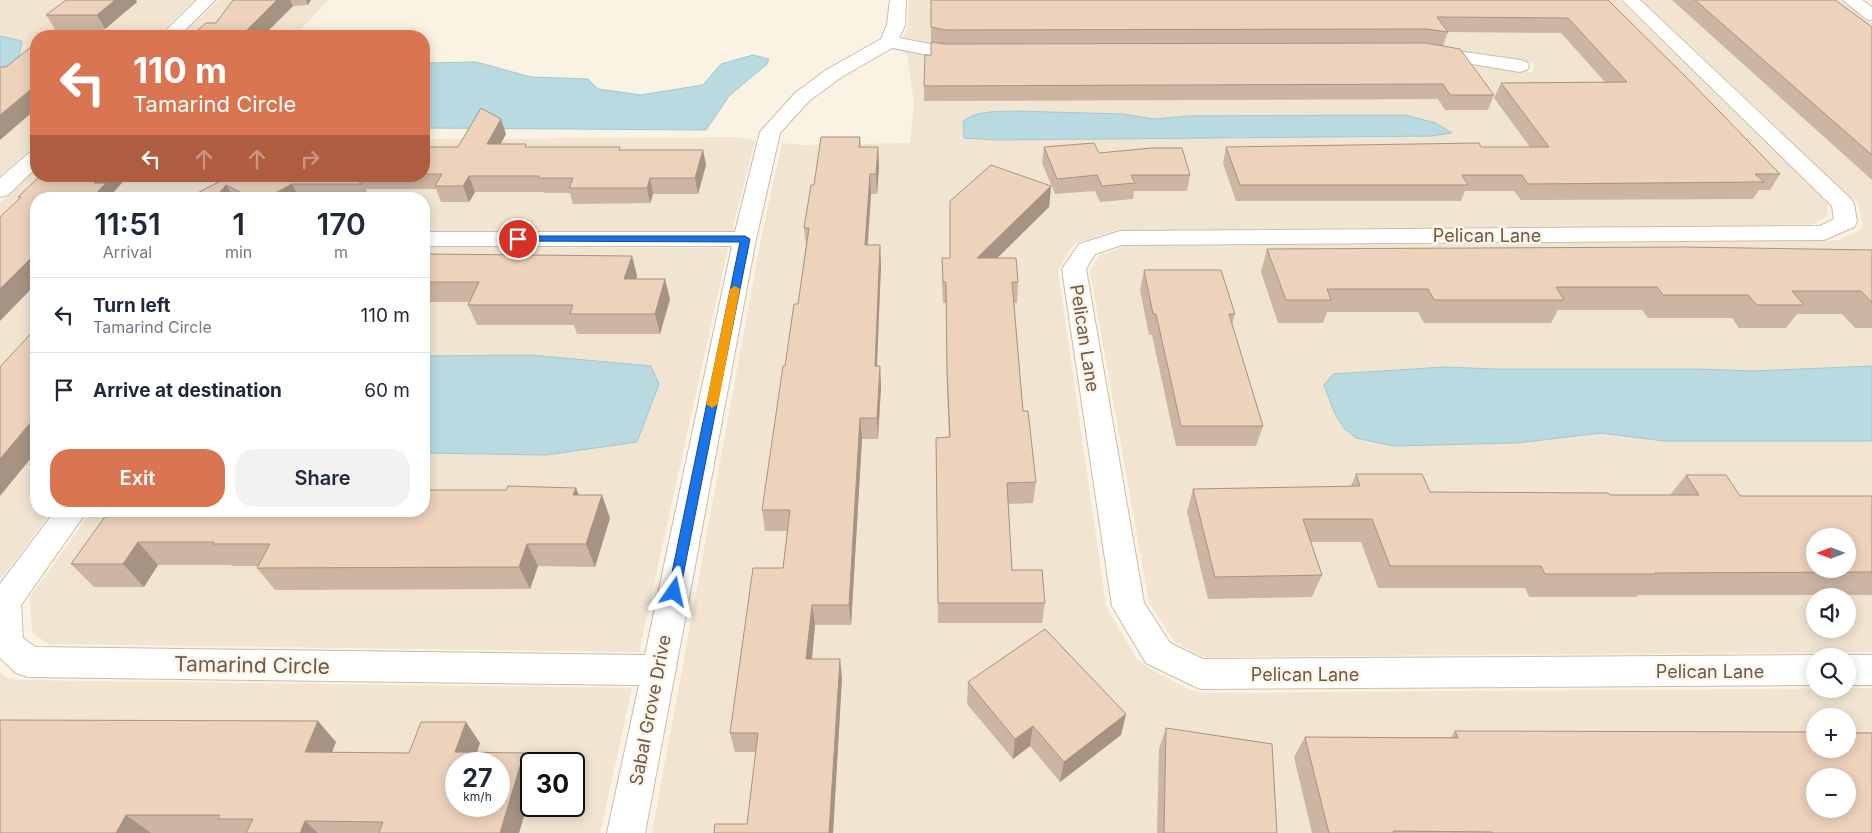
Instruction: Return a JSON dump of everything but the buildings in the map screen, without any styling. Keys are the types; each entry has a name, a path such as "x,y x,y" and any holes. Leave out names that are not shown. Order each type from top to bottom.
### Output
{"street":[{"path":"174,30 207,0"},
{"path":"898,0 896,26 889,42 946,52 986,52"},
{"name":"Pelican Lane","path":"1630,0 1843,204 1846,222 1824,233 1120,238 1087,249 1074,269 1128,606 1158,653 1200,674 1806,670"},
{"path":"1851,0 1872,15"},
{"name":"Sabal Grove Drive","path":"626,833 745,239 770,132 802,97 833,74 889,42"},
{"path":"1411,51 1520,66"},
{"path":"0,190 30,162"},
{"path":"430,239 745,239"},
{"name":"Tamarind Circle","path":"68,517 5,602 7,644 28,662 658,670"},
{"path":"1856,670 1872,670"}],"shaded area":[{"path":"0,0 195,0 162,30 30,30 30,149 0,176 0,81 22,42 0,36"},
{"path":"219,0 328,0 300,30 186,30"},
{"path":"909,0 1619,0 1827,202 1828,216 1811,225 1118,230 1078,242 1072,246 1058,270 1106,606 1137,659 1147,667 1190,690 1205,693 1806,688 1806,698 1856,698 1856,688 1872,688 1872,833 652,833 761,239 782,143 802,145 910,143 914,103 907,55 897,49 946,57 1423,56 1533,73 1534,63 1418,46 948,47 903,39 908,25","holes":["995,112 1122,114 1155,119 1187,116 1280,116 1267,138 998,140 964,137 963,123 968,117"]},
{"path":"1642,0 1840,0 1872,23 1872,366 1752,371 1444,367 1333,374 1324,385 1393,446 1517,443 1601,433 1664,441 1872,441 1872,652 1856,652 1856,648 1806,648 1806,652 1204,657 1175,642 1149,603 1090,271 1100,255 1126,246 1832,241 1839,240 1861,229 1863,226 1858,204"},
{"path":"734,137 755,140 732,231 430,231 430,192 30,192 30,517 47,517 0,580 0,203 30,175 30,182 430,182 430,139"},
{"path":"430,247 728,248 639,652 48,644 32,632 30,597 88,517 430,517 430,453 546,455 637,442 651,366 530,355 430,356"},
{"path":"0,672 5,677 16,680 632,688 600,833 0,833"}],"water":[{"path":"0,36 22,41 16,69 0,81"},
{"path":"753,55 769,59 767,64 729,96 706,130 430,128 430,63 476,62 531,77 588,79 598,89 641,95 703,85 721,64"},
{"path":"987,112 1122,114 1155,119 1187,116 1405,115 1436,123 1452,133 1431,136 998,140 964,138 963,122 968,118"},
{"path":"530,355 651,366 659,384 637,442 546,455 430,453 430,356"},
{"path":"1872,366 1872,441 1664,441 1601,433 1517,443 1393,446 1356,438 1344,428 1335,414 1324,385 1333,374 1444,367 1752,371"}],"slow traffic":[{"path":"712,404 735,289"}],"route":[{"path":"518,239 745,239 674,592"}]}
